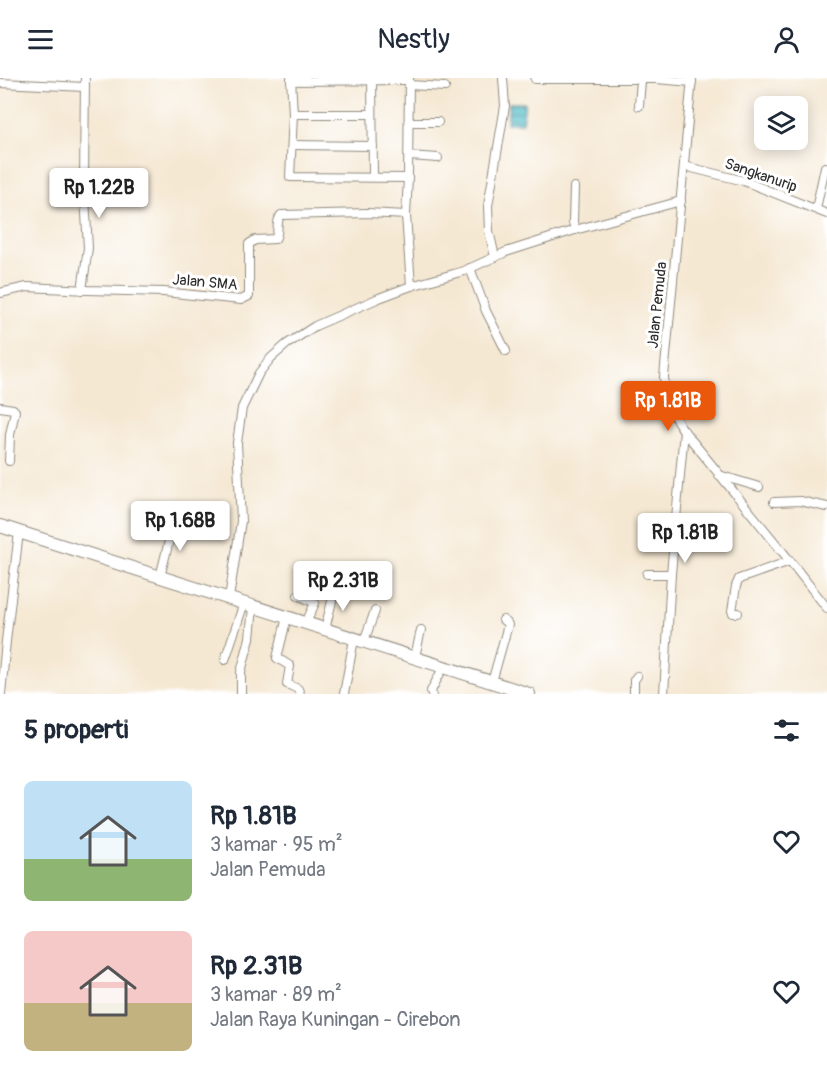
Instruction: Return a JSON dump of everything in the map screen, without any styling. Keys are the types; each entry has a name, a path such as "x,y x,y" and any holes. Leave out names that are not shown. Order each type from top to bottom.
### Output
{"highway":[{"path":"0,526 529,694"}],"street":[{"path":"495,257 489,231 488,206 505,106 503,78"},
{"path":"408,178 290,177 291,79 372,79 409,81 445,87"},
{"path":"372,79 373,177"},
{"path":"535,80 692,80"},
{"path":"639,106 640,80"},
{"name":"Jalan Pemuda","path":"692,80 664,377 668,406 684,431 827,608"},
{"path":"409,81 406,215 411,286"},
{"path":"0,82 85,83 84,180 87,248 82,290"},
{"path":"292,114 372,114"},
{"path":"409,122 438,122"},
{"path":"292,145 373,146"},
{"path":"409,156 438,158"},
{"name":"Sangkanurip","path":"684,166 744,181 827,214"},
{"path":"816,209 825,167"},
{"path":"574,187 575,231"},
{"path":"229,598 241,521 237,443 239,425 242,408 258,373 271,358 287,344 315,326 379,298 471,268 506,252 681,201"},
{"name":"Jalan SMA","path":"1,292 27,287 164,292 241,300 249,296 249,244 255,240 275,239 278,235 278,220 281,215 368,213 406,215"},
{"path":"471,268 486,312 506,351"},
{"path":"0,406 15,411 10,435 9,461"},
{"path":"664,694 670,574 684,431"},
{"path":"719,474 759,487"},
{"path":"774,502 800,501 827,507"},
{"path":"160,577 172,523"},
{"path":"1,694 19,532"},
{"path":"738,614 732,611 739,579 790,561"},
{"path":"647,574 670,574"},
{"path":"325,629 335,590"},
{"path":"298,595 315,603 306,623"},
{"path":"225,660 248,605"},
{"path":"241,694 241,672 249,638 248,605"},
{"path":"344,694 359,640 375,611"},
{"path":"287,617 277,658 290,666 287,684 298,689 300,694"},
{"path":"492,682 508,624 502,620"},
{"path":"415,657 421,630"},
{"path":"432,694 431,691 444,666"},
{"path":"633,694 634,680 637,676"}],"water":[{"path":"509,103 525,103 522,123 507,123"}]}
